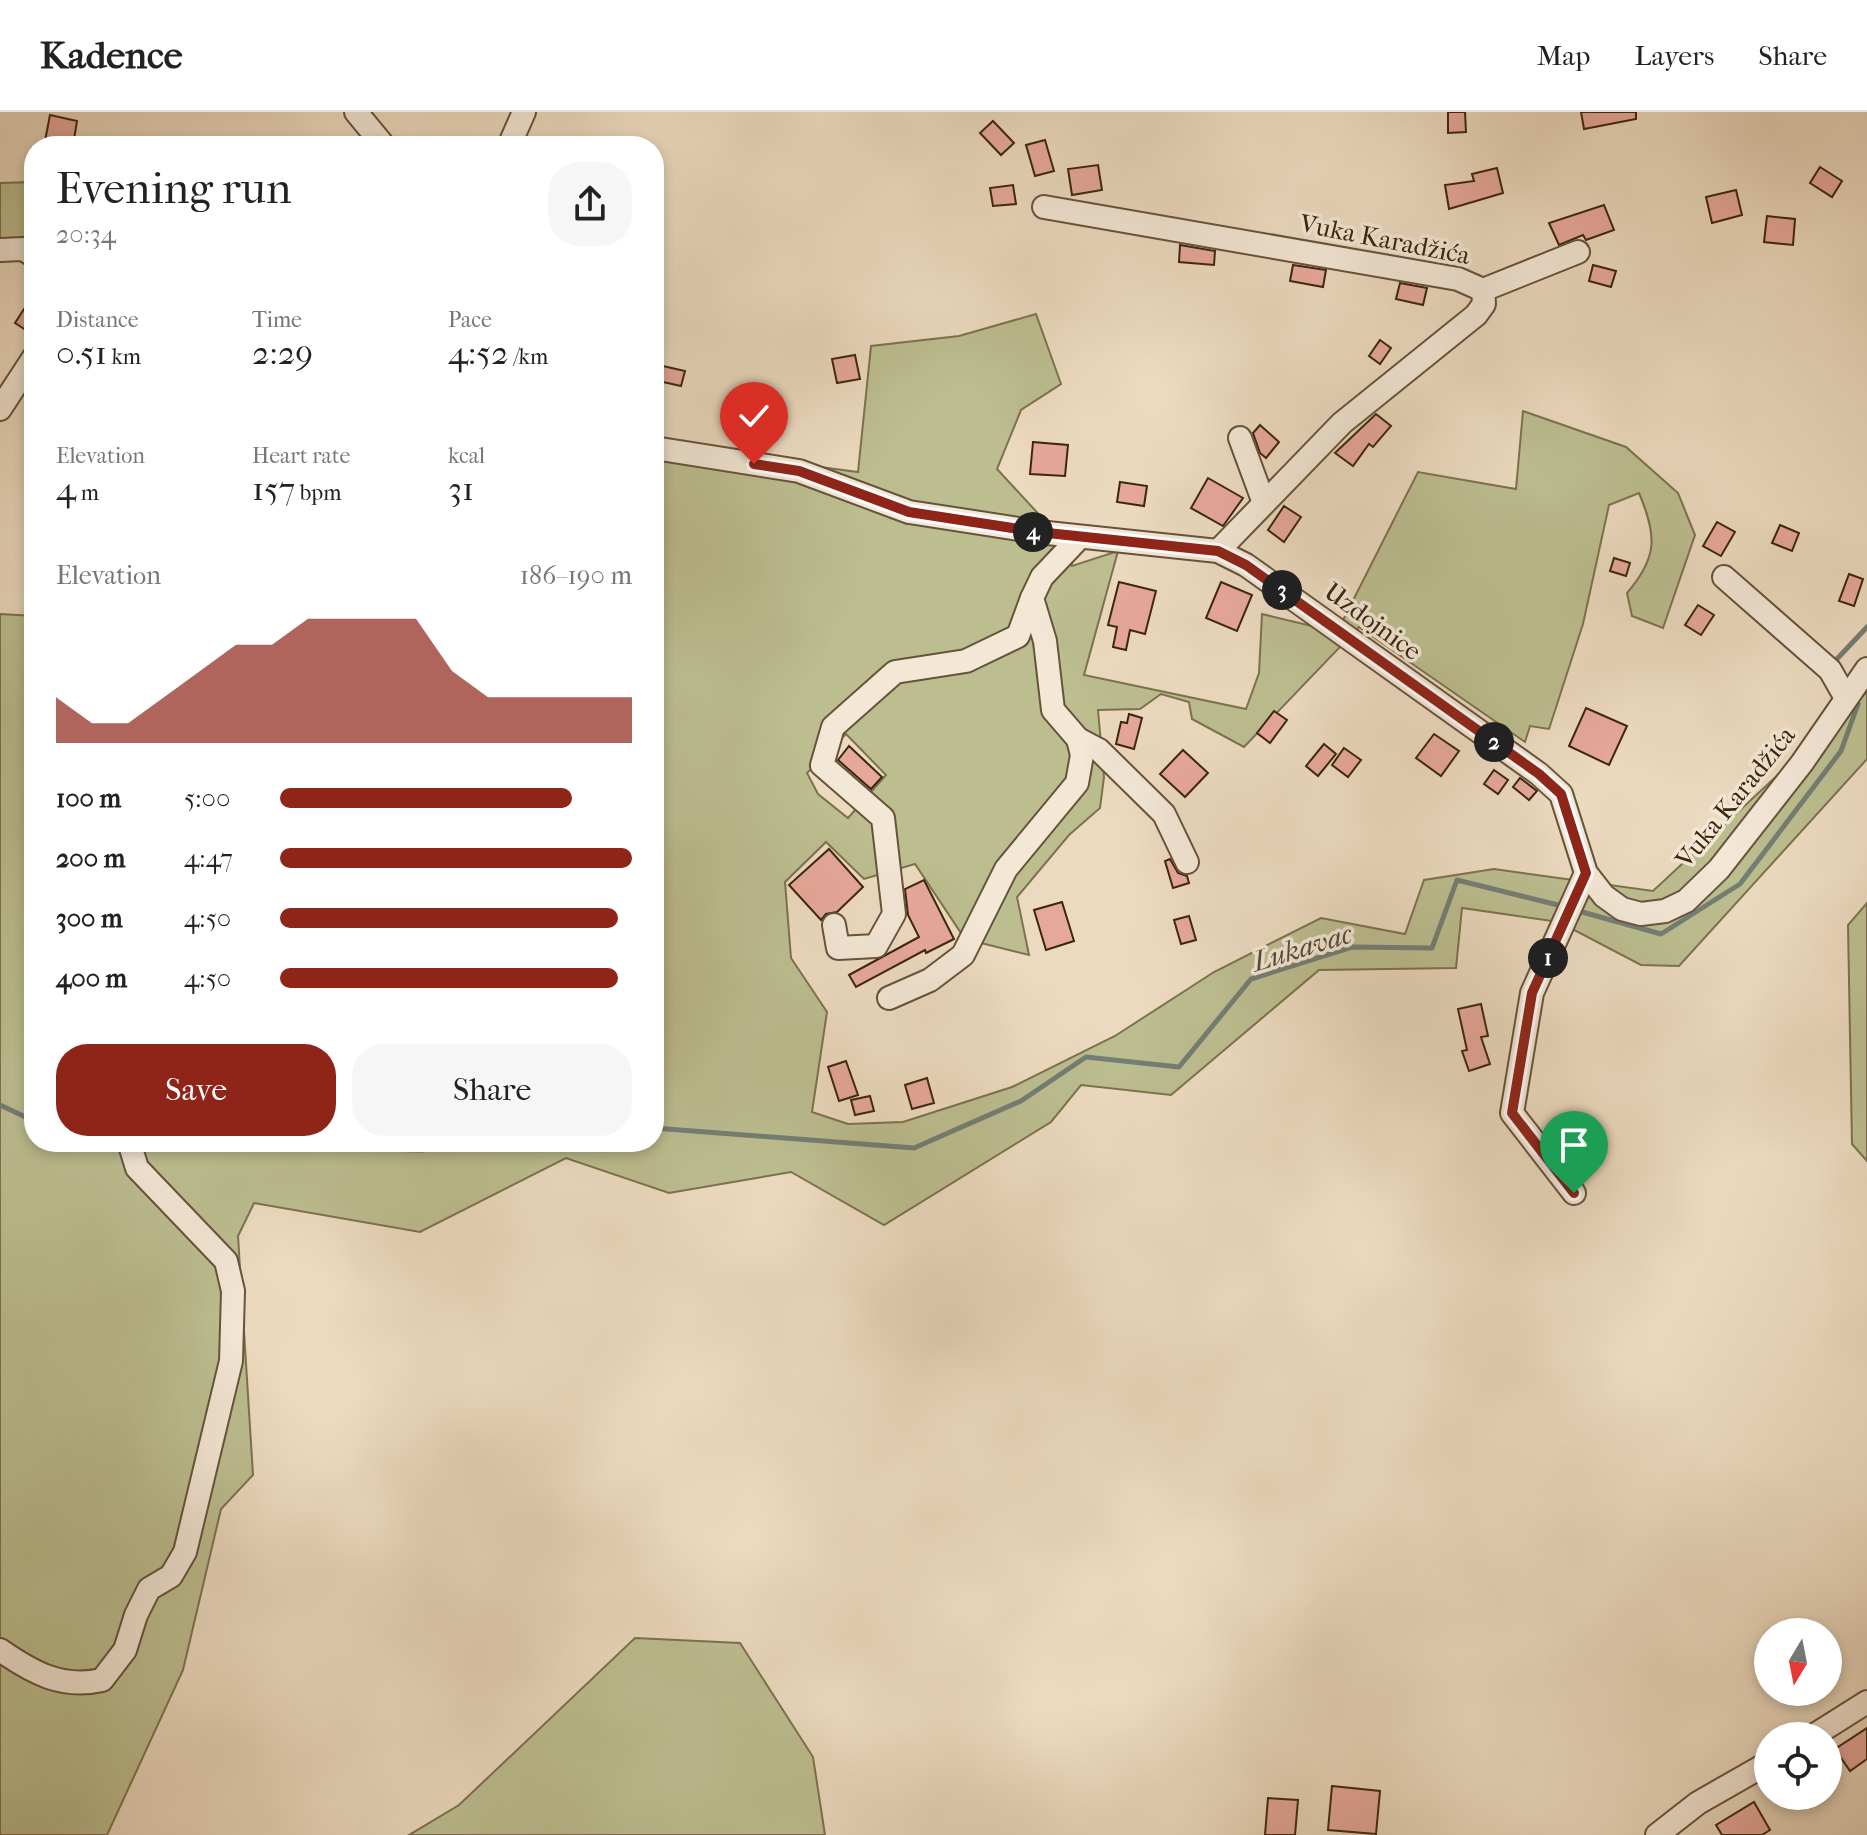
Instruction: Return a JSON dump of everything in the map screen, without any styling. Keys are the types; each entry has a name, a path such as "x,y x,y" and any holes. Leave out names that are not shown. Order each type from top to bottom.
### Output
{"street":[{"path":"356,112 376,136"},
{"path":"513,136 524,112"},
{"name":"Vuka Karadžića","path":"1044,207 1458,279 1483,290 1484,304 1476,315 1342,423 1218,551"},
{"path":"0,250 24,250"},
{"path":"1483,290 1578,252"},
{"path":"0,409 24,372"},
{"path":"1240,438 1264,503"},
{"path":"664,450 799,471 909,512 1080,537"},
{"path":"834,925 838,948 876,946 894,914 883,818 822,765 833,727 895,672 966,661 1018,636 1042,577 1080,537"},
{"name":"Uzdojnice","path":"1080,537 1218,551 1246,565 1539,774 1561,794 1586,873"},
{"path":"1724,577 1830,670 1846,698"},
{"path":"1032,598 1045,641 1053,710 1078,739 1099,750 1164,814 1187,862"},
{"name":"Vuka Karadžića","path":"1586,873 1604,896 1631,912 1665,911 1686,901 1719,869 1802,763 1867,669"},
{"path":"889,998 930,980 963,955 1006,869 1077,783 1082,755 1078,739"},
{"path":"1574,1193 1512,1113 1532,993 1586,873"},
{"path":"0,1650 36,1675 81,1685 102,1680 125,1650 136,1615 149,1589 171,1576 185,1552 231,1361 233,1291 226,1261 137,1168 132,1152"},
{"path":"1835,1722 1867,1702"},
{"path":"1657,1835 1698,1803 1754,1771"}],"green space":[{"path":"24,182 24,254 0,257 0,183"},
{"path":"1036,314 1061,384 1021,410 997,469 1069,547 1072,566 1118,551 1084,675 1246,709 1259,673 1262,614 1337,632 1418,472 1516,489 1523,411 1626,447 1678,493 1695,535 1663,628 1632,616 1627,593 1644,568 1651,546 1649,522 1639,493 1609,505 1583,624 1549,729 1530,726 1525,742 1359,627 1244,747 1192,719 1189,702 1161,694 1140,709 1098,710 1104,777 1100,808 1069,835 1017,897 1029,955 965,939 915,864 864,879 826,842 785,882 791,958 827,1012 812,1112 848,1124 903,1122 1012,1087 1115,1036 1214,972 1321,918 1405,934 1424,880 1494,869 1653,891 1867,692 1867,759 1679,966 1641,965 1559,922 1462,908 1456,968 1319,970 1171,1095 1081,1085 1051,1122 884,1225 791,1172 669,1193 566,1158 420,1232 254,1203 238,1236 253,1475 221,1509 183,1670 107,1835 0,1835 0,614 24,615 24,1152 664,1152 664,446 858,472 871,346 959,336","holes":["846,734 886,775 848,818 818,794 807,773"]},
{"path":"1867,903 1867,1161 1852,1144 1848,925"},
{"path":"635,1638 740,1643 813,1757 825,1835 409,1835 459,1805"}],"building":[{"path":"1448,112 1465,112 1466,132 1448,133"},
{"path":"1581,112 1636,112 1636,119 1584,129"},
{"path":"50,115 77,121 75,136 46,136"},
{"path":"993,121 1014,143 1001,155 980,133"},
{"path":"1045,140 1054,171 1035,176 1026,145"},
{"path":"1098,165 1102,190 1072,195 1068,169"},
{"path":"1820,167 1842,181 1832,197 1810,183"},
{"path":"1497,168 1503,193 1449,209 1445,185 1474,181 1472,174"},
{"path":"1013,185 1016,204 993,206 990,188"},
{"path":"1736,190 1742,215 1712,223 1706,197"},
{"path":"1604,205 1614,230 1586,240 1583,235 1559,245 1549,223"},
{"path":"1767,216 1795,219 1793,245 1764,242"},
{"path":"1180,245 1215,251 1214,265 1179,262"},
{"path":"1293,265 1326,270 1323,287 1290,281"},
{"path":"1593,265 1616,271 1611,287 1589,281"},
{"path":"1400,283 1427,288 1423,305 1396,299"},
{"path":"24,309 24,329 15,323"},
{"path":"1380,340 1391,348 1380,364 1369,356"},
{"path":"855,355 860,379 837,383 832,359"},
{"path":"664,366 685,371 681,386 664,382"},
{"path":"1376,414 1391,426 1373,447 1369,444 1353,466 1335,453"},
{"path":"1260,425 1279,442 1266,458 1260,453 1253,433"},
{"path":"1033,442 1068,445 1065,476 1030,474"},
{"path":"1208,478 1243,498 1223,526 1191,508"},
{"path":"1120,482 1147,486 1144,506 1117,502"},
{"path":"1284,506 1301,517 1284,542 1268,530"},
{"path":"1717,522 1735,532 1721,556 1703,546"},
{"path":"1780,525 1799,533 1792,551 1772,543"},
{"path":"1614,558 1630,563 1626,576 1610,571"},
{"path":"1849,574 1863,579 1854,606 1839,601"},
{"path":"1119,582 1156,591 1145,634 1130,630 1126,650 1113,647 1117,627 1108,625"},
{"path":"1221,582 1252,595 1237,631 1206,618"},
{"path":"1698,605 1714,615 1701,635 1685,625"},
{"path":"1586,708 1627,726 1609,765 1569,746"},
{"path":"1274,711 1287,720 1270,743 1257,733"},
{"path":"1129,714 1142,718 1134,749 1116,744 1121,722 1127,723"},
{"path":"1434,734 1459,751 1441,776 1416,758"},
{"path":"1324,744 1336,754 1318,776 1306,766"},
{"path":"849,746 882,777 871,789 838,760"},
{"path":"1344,748 1361,760 1348,777 1332,765"},
{"path":"1183,750 1208,773 1185,797 1160,774"},
{"path":"1494,770 1508,780 1498,794 1484,784"},
{"path":"1520,778 1537,791 1529,800 1513,787"},
{"path":"829,849 863,887 837,912 826,914 821,920 789,885"},
{"path":"1170,859 1178,873 1187,876 1189,883 1173,888 1165,861"},
{"path":"924,880 954,939 926,953 925,950 856,987 849,975 919,937 908,915 905,889"},
{"path":"1062,902 1074,941 1046,950 1034,910"},
{"path":"1189,916 1196,940 1181,944 1174,920"},
{"path":"1481,1004 1488,1036 1481,1037 1490,1064 1469,1071 1462,1051 1467,1050 1458,1009"},
{"path":"846,1061 858,1095 839,1101 828,1067"},
{"path":"927,1078 934,1103 912,1109 905,1085"},
{"path":"870,1096 874,1111 855,1115 851,1100"},
{"path":"1867,1728 1867,1759 1850,1771 1842,1759 1842,1744"},
{"path":"1332,1786 1380,1791 1376,1834 1328,1830"},
{"path":"1268,1798 1298,1800 1295,1835 1265,1835"},
{"path":"1754,1802 1754,1810 1759,1810 1770,1830 1762,1835 1722,1835 1716,1825"}],"waterway":[{"name":"Lukavac","path":"1840,668 1836,660 1867,627"},
{"name":"Lukavac","path":"1575,910 1661,934 1740,884 1841,751 1858,704"},
{"name":"Lukavac","path":"664,1129 914,1148 1021,1101 1086,1057 1179,1067 1251,979 1352,947 1432,948 1457,880 1566,907"},
{"name":"Lukavac","path":"0,1105 24,1116"}],"route":[{"path":"754,464 799,471 909,512 1115,542 1218,551 1246,565 1539,774 1561,794 1586,873 1532,993 1512,1113 1574,1193"}]}
